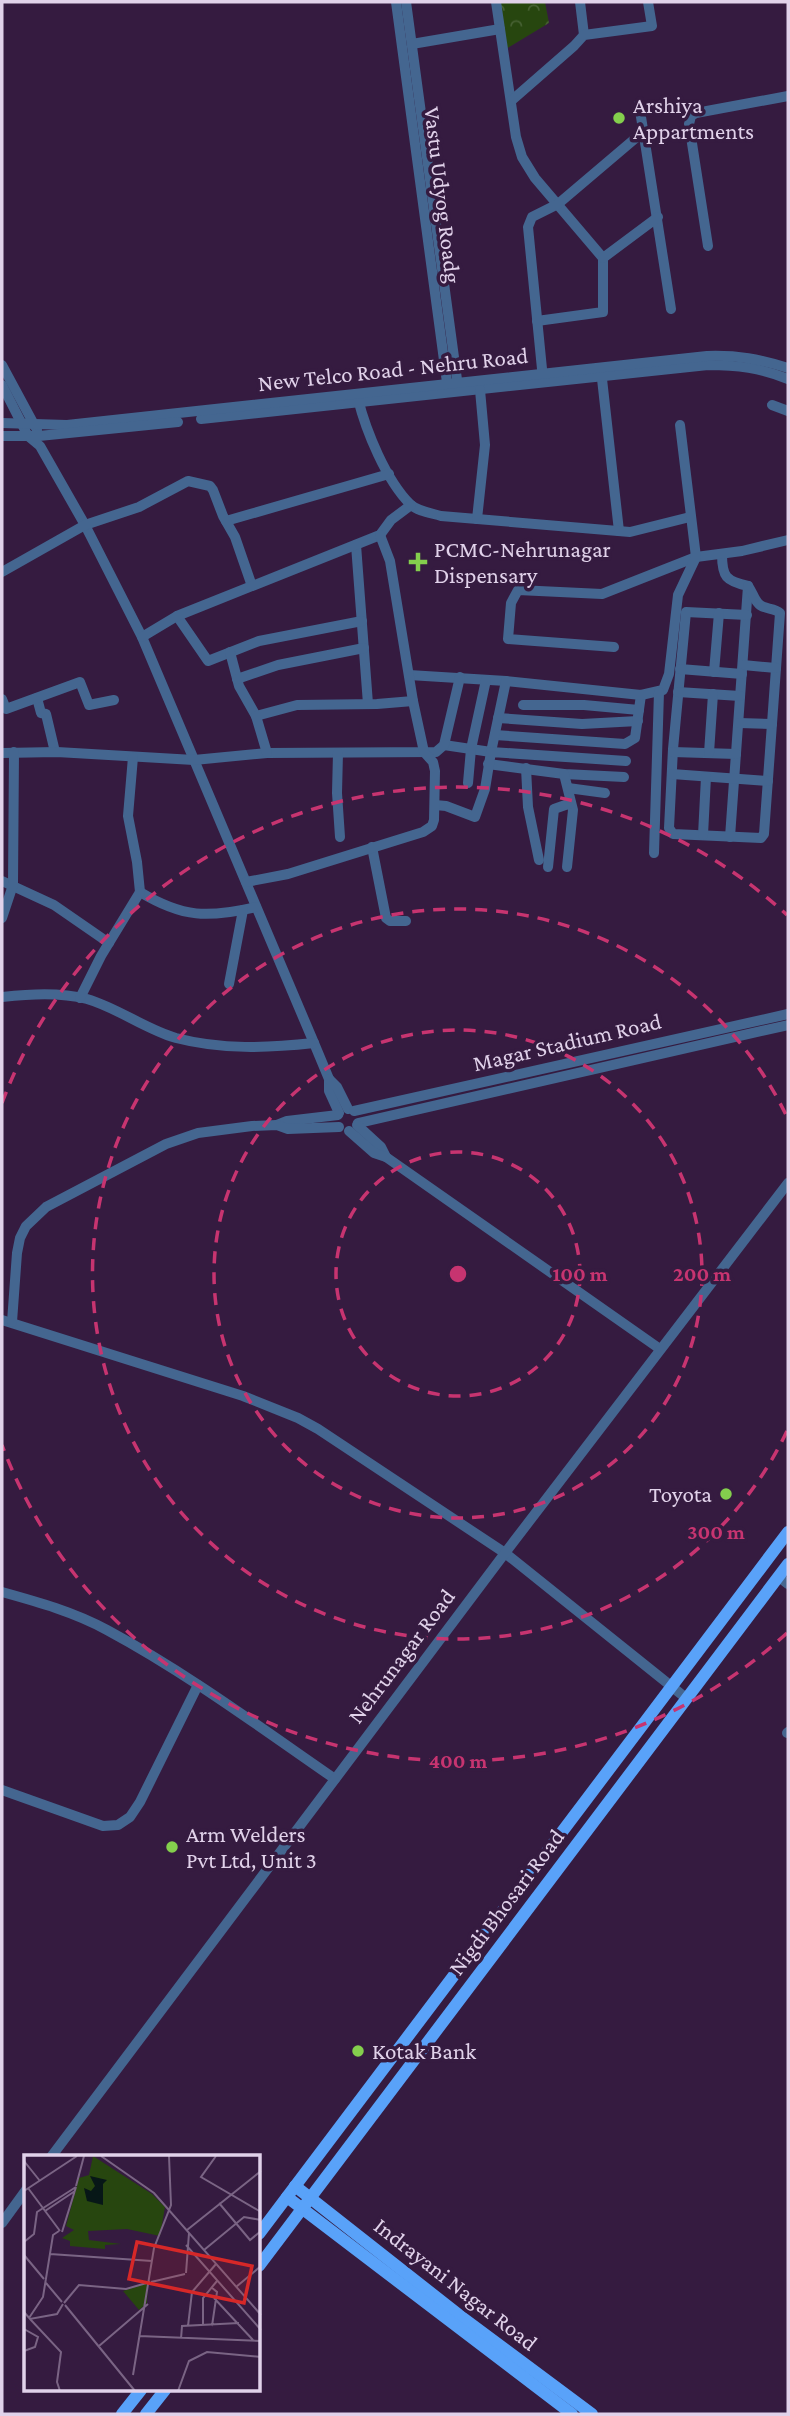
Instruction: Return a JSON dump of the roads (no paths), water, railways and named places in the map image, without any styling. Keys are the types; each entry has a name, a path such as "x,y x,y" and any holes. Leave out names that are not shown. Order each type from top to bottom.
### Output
{"main road":[{"name":"Nigdi Bhosari Road","path":"261,2231 788,1532"},
{"name":"Nigdi Bhosari Road","path":"261,2263 687,1698 783,1581 788,1564"},
{"name":"Indrayani Nagar Road","path":"295,2186 458,2315 592,2414"},
{"name":"Indrayani Nagar Road","path":"287,2197 572,2414"},
{"path":"122,2414 139,2392"},
{"path":"146,2414 163,2392"}],"street":[{"name":"Vastu Udyog Roadg","path":"396,2 410,48"},
{"name":"Vastu Udyog Roadg","path":"406,2 453,388"},
{"path":"496,2 516,137 522,157 535,177 603,258 603,312 537,321"},
{"path":"580,2 584,35"},
{"path":"511,102 584,35 652,26 648,2"},
{"path":"410,48 500,29"},
{"path":"708,246 689,124 691,116 788,96"},
{"path":"639,104 671,309"},
{"path":"543,378 528,228 532,218 558,204 645,131"},
{"path":"603,258 658,216"},
{"name":"New Telco Road - Nehru Road","path":"2,436 36,436 67,425 601,372 707,356 788,368"},
{"name":"New Telco Road - Nehru Road","path":"747,362 788,379"},
{"path":"2,365 36,436 142,637 329,1079 329,1091 345,1112 351,1126 374,1153 386,1157 660,1349"},
{"path":"601,372 619,531"},
{"name":"New Telco Road - Nehru Road","path":"453,388 480,390 543,378"},
{"path":"2,385 22,423"},
{"path":"477,519 485,444 480,390"},
{"path":"357,398 388,474 411,505 441,516 630,532 690,517"},
{"path":"772,405 788,411"},
{"name":"New Telco Road - Nehru Road","path":"2,424 22,423 36,436"},
{"path":"408,675 460,677 641,695 663,690 667,682 678,595 696,557 680,425"},
{"path":"226,522 388,474"},
{"path":"2,572 85,526 139,507 188,481 209,486 214,490 235,537 252,586"},
{"path":"142,637 177,616 380,535 391,520 411,505"},
{"path":"246,882 288,874 429,829 435,817 435,771 433,762 424,752 408,675 390,561 380,535"},
{"path":"614,647 508,639 511,603 518,590 602,594 696,557 788,540"},
{"path":"356,545 368,704"},
{"path":"722,554 722,570 731,582 748,586 761,606 775,609 780,614 763,837 670,832 673,752 686,612 747,615"},
{"path":"730,837 748,586"},
{"path":"715,672 719,613"},
{"path":"177,616 208,661 276,636 362,621"},
{"path":"237,678 278,665 364,648"},
{"path":"230,652 237,678 256,716 267,753"},
{"path":"680,669 715,672 776,668"},
{"path":"2,752 55,752 194,760 267,753 440,751 444,746 460,677"},
{"path":"468,783 471,749 486,680"},
{"path":"435,806 446,806 475,817 485,789 506,681"},
{"path":"3,706 37,698 80,682 89,705 114,700"},
{"path":"654,853 659,692"},
{"path":"678,692 740,696"},
{"path":"709,753 713,694"},
{"path":"495,735 625,744 635,738 641,695"},
{"path":"37,698 41,713 46,714 55,752"},
{"path":"256,716 297,705 413,701"},
{"path":"523,705 584,705 638,715"},
{"path":"498,718 582,724 638,715"},
{"path":"738,723 772,724"},
{"path":"444,746 626,761"},
{"path":"2,918 7,883 14,751"},
{"path":"673,752 736,754"},
{"path":"338,753 340,836"},
{"path":"80,998 105,949 140,892 128,816 133,757"},
{"path":"488,764 564,774 624,777"},
{"path":"526,768 528,807 543,864 554,809 571,803"},
{"path":"564,774 573,810 567,867"},
{"path":"672,774 768,781"},
{"path":"703,835 706,777"},
{"path":"568,788 605,793"},
{"path":"372,847 386,918 394,922 406,920"},
{"path":"7,883 54,905 105,949"},
{"path":"140,892 159,904 182,912 214,914 256,907"},
{"path":"229,984 243,910"},
{"path":"2,997 52,994 80,998 178,1039 251,1048 314,1043"},
{"name":"Magar Stadium Road","path":"7,1321 20,1238 26,1226 46,1206 177,1139 222,1129 277,1125 345,1112 788,1014"},
{"name":"Magar Stadium Road","path":"277,1125 288,1129 351,1126 788,1025"},
{"path":"345,1112 336,1121 351,1126"},
{"name":"Nehrunagar Road","path":"53,2155 505,1553 788,1183"},
{"path":"7,1321 243,1396 298,1418 505,1553 687,1698"},
{"path":"2,1592 52,1606 106,1629 198,1685 335,1779"},
{"path":"2,1790 103,1826 126,1822 140,1802 198,1685"},
{"path":"2,2223 24,2193"}],"place":[{"name":"Arshiya Appartments","path":"619,118"},
{"name":"PCMC-Nehrunagar Dispensary","path":"418,562"},
{"name":"Toyota","path":"726,1494"},
{"name":"Arm Welders Pvt Ltd, Unit 3","path":"172,1847"},
{"name":"Kotak Bank","path":"358,2051"}]}
